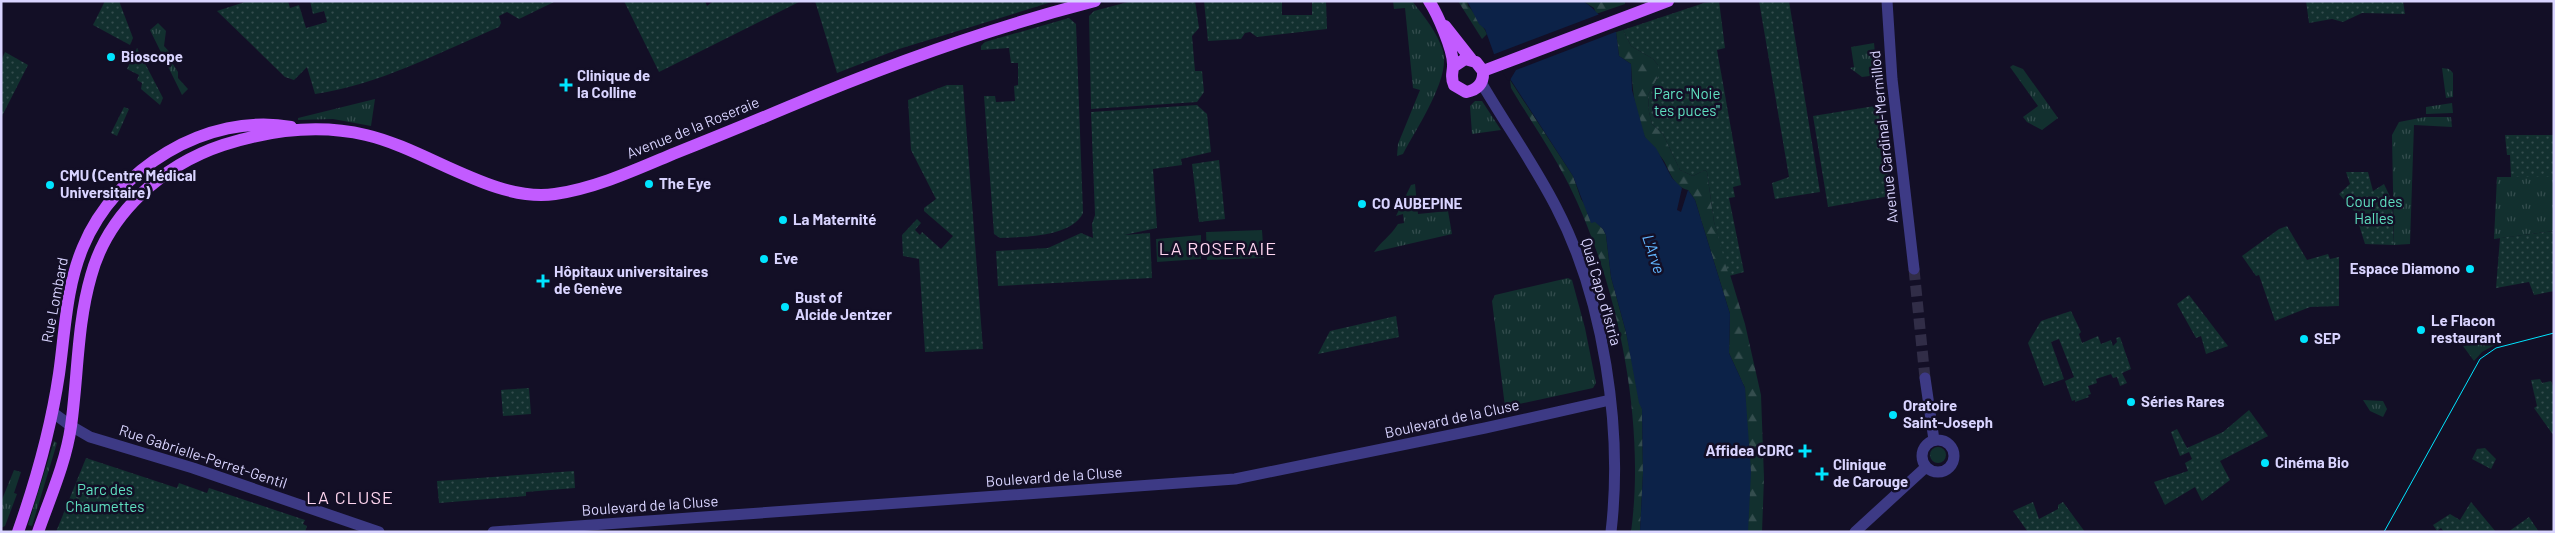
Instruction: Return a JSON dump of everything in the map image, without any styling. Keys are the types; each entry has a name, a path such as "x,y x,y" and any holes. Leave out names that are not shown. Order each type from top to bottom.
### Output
{"main road":[{"name":"Avenue de la Roseraie","path":"256,124 272,124 298,129 339,130 375,137 410,150 497,188 524,194 558,194 589,186 655,162 919,56 969,38 1095,1"},
{"path":"1429,1 1440,20 1471,59 1487,74"},
{"path":"1440,20 1454,67 1452,81 1458,89 1472,91 1487,74 1668,1"},
{"path":"1454,67 1460,61 1471,59"},
{"path":"244,139 256,124"},
{"name":"Rue Lombard","path":"18,532 48,434 74,272 82,248 95,222 133,178 174,148 210,134 256,124"},
{"name":"Avenue de la Roseraie","path":"244,139 298,129"},
{"name":"Rue Lombard","path":"38,532 68,443 87,293 94,264 111,231 138,197 163,176 204,152 244,139"}],"street":[{"name":"Avenue Cardinal-Mermillod","path":"1888,1 1892,79 1914,269"},
{"name":"Quai Capo d'Istria","path":"1487,74 1570,238 1597,324 1610,400 1614,485 1611,532"},
{"path":"1925,378 1934,440"},
{"name":"Boulevard de la Cluse","path":"493,532 1235,478 1485,428 1610,400"},
{"name":"Rue Gabrielle-Perret-Gentil","path":"52,412 90,437 254,488 379,532"},
{"path":"1934,440 1941,440 1950,445 1954,459 1951,466 1943,471 1932,471 1926,467 1922,461 1923,448 1934,440"},
{"path":"1855,532 1926,467"}],"green space":[{"path":"105,1 119,1 133,38 130,45 93,25"},
{"path":"248,1 288,1 290,8 299,5 306,28 327,22 324,11 313,14 310,1 556,1 519,19 507,12 499,16 501,23 499,27 386,75 339,90 315,94 307,67 294,80 285,77 217,11"},
{"path":"624,1 705,1 707,6 713,1 801,1 659,72"},
{"path":"815,1 1055,1 899,49 837,73"},
{"path":"1132,1 1195,1 1199,28 1192,36 1195,71 1202,71 1204,92 1197,102 1091,109 1089,16 1094,11"},
{"path":"1204,1 1282,1 1282,15 1312,15 1312,1 1326,1 1327,29 1257,37 1250,32 1245,33 1241,39 1208,41"},
{"path":"1393,1 1412,1 1434,31 1443,51 1444,62 1442,75 1431,103 1403,154 1397,156 1398,144 1420,90 1413,88 1405,8 1394,9"},
{"path":"1458,1 1467,1 1468,6 1487,34 1482,39"},
{"path":"1583,1 1625,1 1625,4 1596,14 1594,8"},
{"name":"Parc \"Noie tes puces\"","path":"1719,1 1725,48 1717,50 1741,185 1733,187 1735,197 1729,198 1744,272 1729,276 1714,222 1707,172 1705,170 1693,176 1680,170 1663,134 1652,124 1648,95 1658,77 1658,65 1653,59 1631,46 1623,30 1704,3"},
{"path":"1759,1 1789,1 1820,192 1775,199 1772,183 1789,177"},
{"path":"2306,1 2403,1 2405,14 2362,13 2343,22 2332,19 2309,23"},
{"path":"1069,18 1076,24 1083,213 1069,227 1058,231 1033,236 1000,238 994,234 984,96 995,96 996,102 1015,101 1014,86 1018,85 1018,63 1011,63 1009,48 981,50 981,46 985,42"},
{"path":"158,23 166,31 164,46 175,58 171,61 178,72 178,78 188,89 182,95 150,30"},
{"path":"1623,30 1631,46 1653,59 1658,65 1658,77 1648,95 1652,124 1663,134 1680,170 1693,176 1705,170 1707,172 1714,222 1745,324 1761,395 1764,478 1762,532 1748,532 1745,388 1729,353 1730,314 1695,200 1688,190 1679,186 1642,130 1635,101 1631,64 1619,56 1616,32"},
{"path":"1874,43 1877,75 1862,77 1850,68 1854,67 1851,47"},
{"path":"137,48 163,98 160,105 141,89 142,83 137,80 139,75 127,69"},
{"path":"5,52 28,65 1,118 1,61"},
{"path":"2013,65 2023,69 2058,118 2042,130 2027,122 2023,117 2038,106 2010,67"},
{"path":"2442,68 2449,69 2453,73 2453,97 2446,98"},
{"path":"1510,80 1573,176 1581,199 1587,208 1587,213 1603,229 1606,235 1611,277 1626,332 1642,409 1643,473 1640,532 1631,532 1635,490 1635,445 1624,354 1614,309 1586,224 1569,185 1511,88"},
{"path":"947,85 963,85 983,349 925,352 919,259 903,256 902,235 917,219 921,223 915,230 920,235 922,232 941,249 953,236 924,211 924,208 936,199 911,150 908,100"},
{"path":"375,99 371,126 333,119 298,120 298,118"},
{"path":"1475,101 1482,101 1501,130 1472,134 1470,106"},
{"path":"2452,103 2453,113 2426,114 2426,107"},
{"path":"1197,105 1207,114 1211,152 1181,159 1182,165 1153,169 1157,228 1124,235 1150,233 1152,278 998,286 996,251 1048,248 1081,233 1093,238 1092,224 1095,215 1091,112"},
{"path":"1881,105 1890,196 1828,207 1813,116"},
{"path":"124,107 129,109 117,136 111,133"},
{"path":"2425,117 2451,117 2452,127 2414,125 2410,244 2394,245 2392,135 2399,122"},
{"path":"2505,135 2554,135 2554,177 2511,177 2510,155 2507,155"},
{"path":"1219,160 1225,219 1199,222 1192,164"},
{"name":"Cour des Halles","path":"2346,172 2368,172 2373,191 2384,184 2392,201 2394,245 2365,244 2355,212 2339,194 2350,184"},
{"path":"2497,177 2554,177 2554,231 2494,239"},
{"path":"1415,184 1418,214 1448,211 1452,234 1374,252 1398,224 1404,223 1403,214 1396,216 1411,185"},
{"path":"2287,226 2307,260 2328,254 2330,259 2339,257 2339,306 2310,307 2275,321 2259,275 2256,276 2242,256 2279,229"},
{"path":"1262,230 1264,258 1207,260 1206,232"},
{"path":"2554,231 2554,291 2534,295 2529,282 2496,288 2500,238"},
{"path":"1201,235 1201,259 1157,262 1156,239"},
{"path":"1568,278 1572,280 1585,328 1596,383 1593,388 1505,407 1492,301 1495,295"},
{"path":"2189,295 2228,346 2206,354 2201,336 2196,338 2177,304"},
{"path":"2071,311 2081,332 2079,334 2082,343 2098,336 2101,344 2111,340 2113,346 2117,342 2116,338 2120,337 2131,369 2122,373 2127,383 2120,386 2117,377 2113,378 2111,374 2096,379 2097,383 2088,386 2091,394 2088,395 2089,397 2075,402 2075,400 2072,401 2065,381 2074,377 2059,339 2051,342 2064,379 2044,386 2028,343 2041,321"},
{"path":"1396,316 1399,337 1318,354 1330,331"},
{"path":"2500,342 2482,352 2474,361 2463,346"},
{"path":"2540,379 2542,383 2551,381 2554,389 2554,436 2534,408 2537,406 2531,380"},
{"path":"529,388 531,414 503,416 501,390"},
{"path":"2363,400 2383,401 2387,409 2383,417 2370,411"},
{"path":"2249,410 2268,436 2220,461 2230,480 2202,501 2195,487 2165,505 2154,482 2188,471 2185,463 2192,459 2189,452 2180,456 2171,432 2177,429 2187,448 2223,432"},
{"path":"54,441 57,443 32,526 28,525"},
{"path":"1938,447 1946,455 1938,463 1930,455"},
{"path":"2485,448 2496,459 2491,469 2472,459 2477,449"},
{"name":"Parc des Chaumettes","path":"86,458 177,488 179,483 207,493 209,488 305,520 303,524 307,526 305,532 56,532"},
{"path":"14,470 21,472 14,493 17,494 5,526 1,528 1,502"},
{"path":"574,471 575,488 526,492 526,496 439,503 437,481"},
{"path":"2033,502 2039,519 2058,509 2058,505 2063,502 2085,532 2028,532 2013,511"},
{"path":"2471,502 2496,532 2444,532 2441,528 2437,531 2433,525 2450,514 2460,520"},
{"path":"2529,517 2539,532 2508,532"}],"water":[{"name":"L'Arve","path":"1467,1 1583,1 1616,32 1619,56 1631,64 1632,90 1645,137 1656,148 1672,178 1682,188 1677,210 1681,212 1688,190 1695,200 1730,314 1729,353 1745,388 1751,472 1748,532 1640,532 1643,473 1642,409 1639,403 1626,332 1611,277 1606,235 1603,229 1595,222 1591,223 1573,176 1494,54 1485,29 1479,24"}],"pier":[{"path":"1600,14 1618,31 1516,70 1508,81 1492,55"}],"tunnel":[{"path":"1914,269 1925,378"}],"tram line":[{"path":"2384,532 2480,359 2496,348 2554,333"}],"place":[{"name":"Bioscope","path":"111,57"},
{"name":"Clinique de la Colline","path":"566,85"},
{"name":"The Eye","path":"649,184"},
{"name":"CMU (Centre Médical Universitaire)","path":"50,185"},
{"name":"CO AUBEPINE","path":"1362,204"},
{"name":"La Maternité","path":"783,220"},
{"name":"Eve","path":"764,259"},
{"name":"Espace Diamono","path":"2470,269"},
{"name":"Hôpitaux universitaires de Genève","path":"543,281"},
{"name":"Bust of Alcide Jentzer","path":"785,307"},
{"name":"Le Flacon restaurant","path":"2421,330"},
{"name":"SEP","path":"2304,339"},
{"name":"Séries Rares","path":"2131,402"},
{"name":"Oratoire Saint-Joseph","path":"1893,415"},
{"name":"Affidea CDRC","path":"1805,451"},
{"name":"Cinéma Bio","path":"2265,463"},
{"name":"Clinique de Carouge","path":"1822,474"}],"district":[{"name":"LA ROSERAIE","path":"1218,249"},
{"name":"LA CLUSE","path":"350,498"}]}
